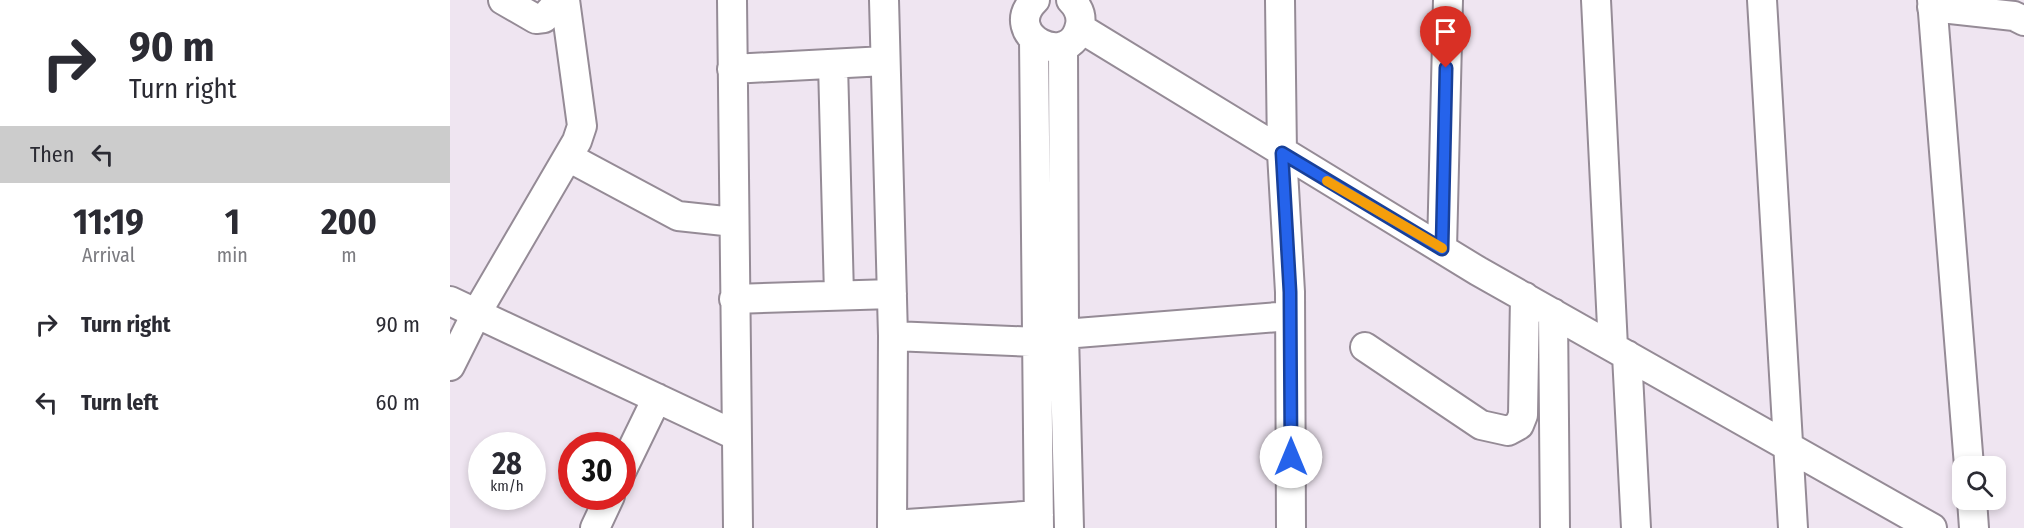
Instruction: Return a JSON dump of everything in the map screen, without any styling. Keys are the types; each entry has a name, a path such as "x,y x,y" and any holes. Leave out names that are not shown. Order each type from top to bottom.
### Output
{"street":[{"path":"503,0 536,19 544,18 560,0"},
{"path":"450,366 476,314 568,157 582,126 565,0"},
{"path":"732,0 735,435 738,528"},
{"path":"884,0 893,336 892,526 1039,522 1034,40"},
{"path":"1069,528 1064,334 1071,37 1079,9 1071,0"},
{"path":"1280,0 1282,153 1290,316 1291,528"},
{"path":"1442,249 1448,0"},
{"path":"1596,0 1620,351 1636,528"},
{"path":"1762,0 1793,528"},
{"path":"1026,3 1026,26 1034,40 1043,46 1071,37 1282,153 1553,314 1932,528"},
{"path":"1968,456 1932,4 2014,16 2024,21"},
{"path":"732,69 885,61"},
{"path":"833,64 839,295"},
{"path":"568,157 678,216 734,222"},
{"path":"734,299 892,294"},
{"path":"1365,347 1481,425 1508,431 1519,425 1523,415 1525,297"},
{"path":"450,301 735,435"},
{"path":"1553,314 1555,528"},
{"path":"1064,334 1290,316"},
{"path":"893,336 1037,342"},
{"path":"636,442 657,398"},
{"path":"595,528 603,510"},
{"path":"1973,510 1974,528"}],"slow traffic":[{"path":"1327,181 1442,248"}],"route":[{"path":"1291,457 1290,292 1282,153 1442,249 1446,68"}]}
